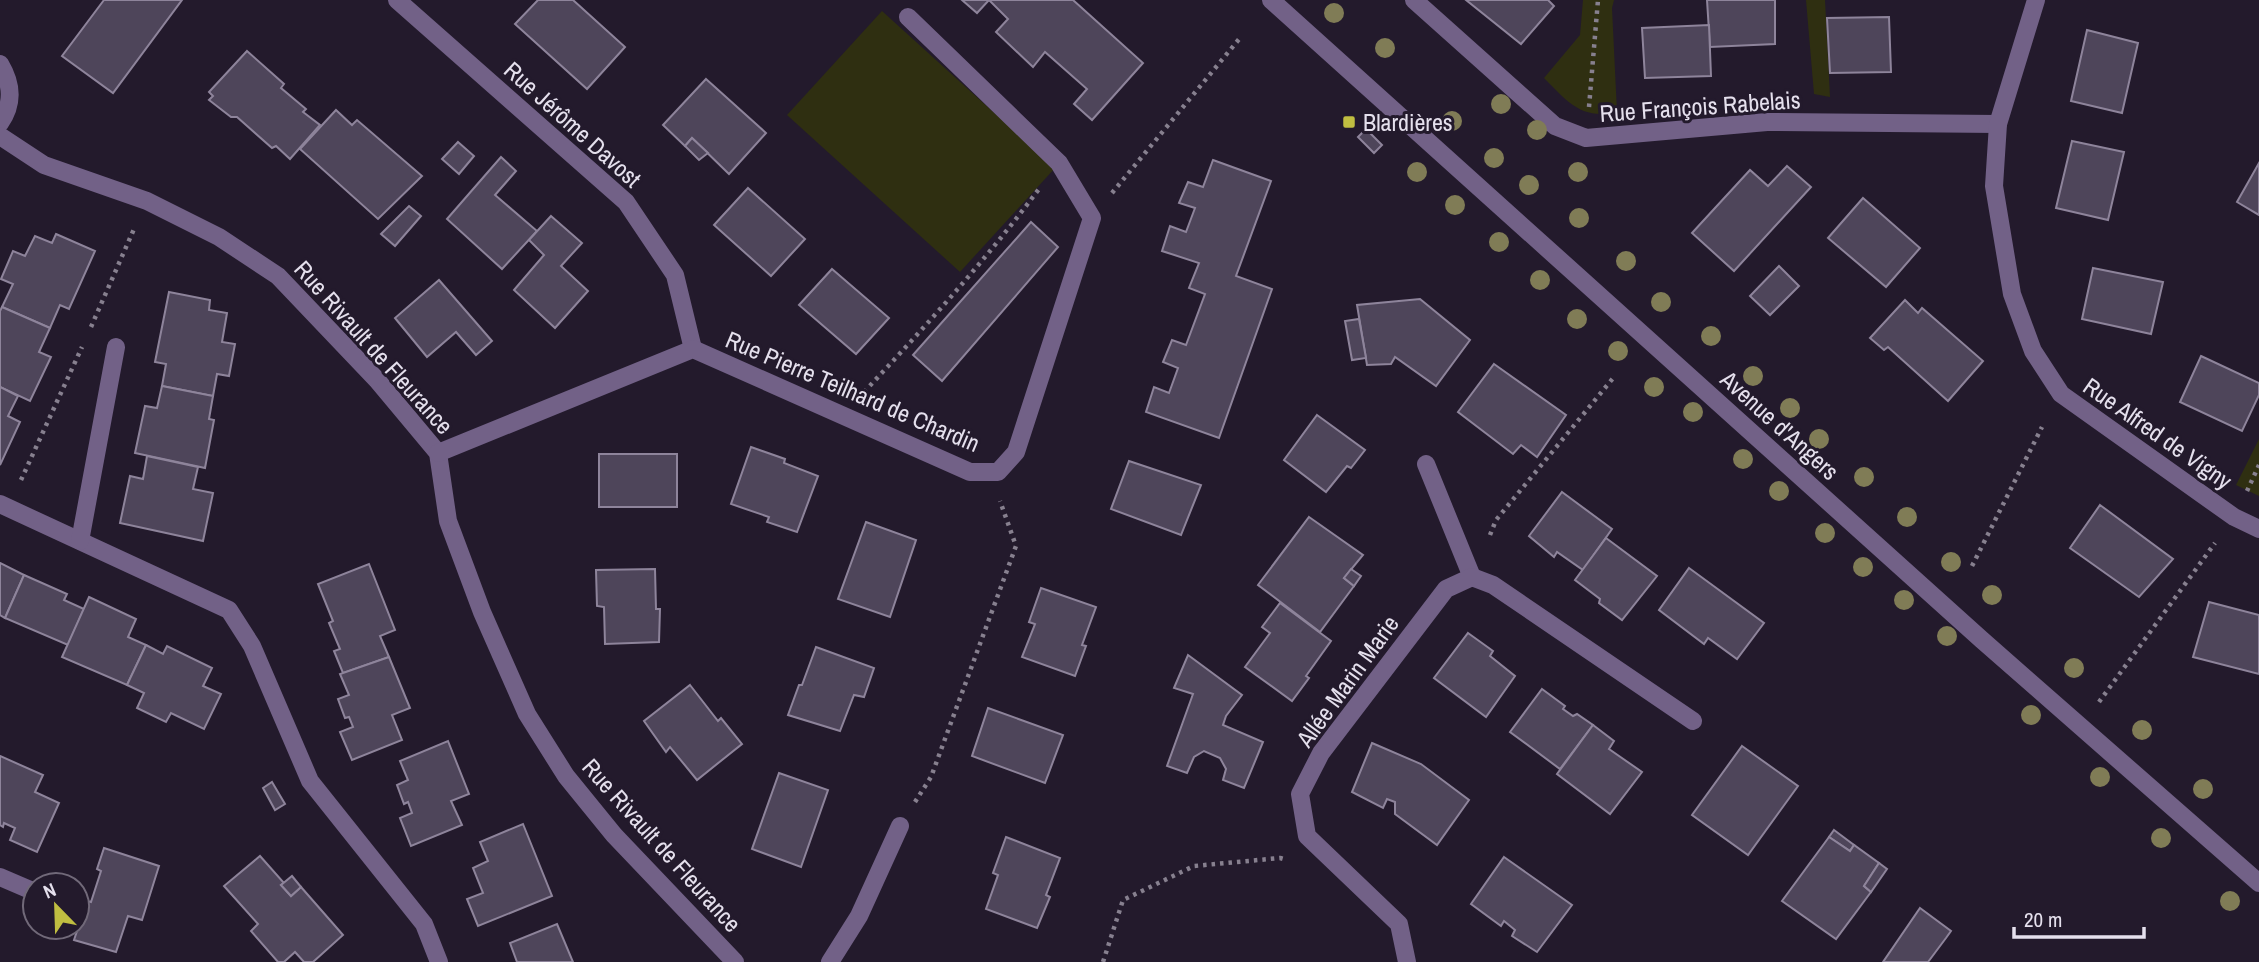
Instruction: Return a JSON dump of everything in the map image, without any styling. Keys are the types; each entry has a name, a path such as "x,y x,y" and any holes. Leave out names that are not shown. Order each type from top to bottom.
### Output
{"street":[{"name":"Rue Jérôme Davost","path":"397,0 626,202 675,275 694,349"},
{"name":"Avenue d'Angers","path":"1271,0 1982,640 2259,883"},
{"name":"Rue François Rabelais","path":"1414,0 1555,126 1586,138 1767,122 1998,124"},
{"name":"Rue Alfred de Vigny","path":"2036,0 1998,124 1994,186 2012,295 2033,351 2061,394 2234,517 2259,529"},
{"path":"908,17 1059,163 1092,218"},
{"path":"0,64 8,77 11,92 9,107 0,123"},
{"name":"Rue Rivault de Fleurance","path":"0,136 44,165 146,201 219,237 278,276 377,380 438,453 449,521 482,612 527,714 566,776 614,835 735,962"},
{"name":"Rue Pierre Teilhard de Chardin","path":"438,453 694,349 970,472 998,472 1016,452 1092,218"},
{"path":"80,541 116,347"},
{"path":"1426,464 1472,577 1493,585 1693,721"},
{"path":"4,506 229,610 252,646 310,781 424,924 439,962"},
{"name":"Allée Marin Marie","path":"1407,962 1399,925 1307,836 1300,794 1321,753 1446,589 1472,577"},
{"path":"830,962 859,916 900,826"},
{"path":"0,877 21,886"}],"path":[{"path":"1586,138 1598,0"},
{"path":"1092,218 1240,37"},
{"path":"842,415 926,326 999,242 1059,163"},
{"path":"90,329 134,228"},
{"path":"4,506 85,341"},
{"path":"1472,577 1496,520 1614,377"},
{"path":"1972,566 2042,427"},
{"path":"2082,726 2234,517 2259,465"},
{"path":"900,826 931,777 1016,546 1001,504 998,472"},
{"path":"1102,962 1124,900 1194,866 1280,858 1292,861"}],"shaded area":[{"path":"1583,0 1614,0 1612,8 1617,112 1605,114 1584,111 1568,101 1544,78 1580,35"},
{"path":"1806,0 1825,0 1830,97 1814,94"},
{"path":"882,11 1055,168 960,272 787,115"},
{"path":"2259,439 2259,496 2236,485"}],"building":[{"path":"104,0 182,0 113,93 62,56"},
{"path":"538,0 573,0 625,47 587,89 515,24"},
{"path":"962,0 989,0 977,13"},
{"path":"989,0 1073,0 1143,63 1092,120 1074,104 1087,89 1045,52 1033,67 996,32 1008,19"},
{"path":"1466,0 1548,0 1554,6 1521,44"},
{"path":"1707,0 1775,0 1775,44 1710,47"},
{"path":"1889,17 1891,72 1830,73 1827,18"},
{"path":"1709,25 1711,76 1645,78 1642,28"},
{"path":"2087,30 2138,43 2122,113 2071,101"},
{"path":"247,51 284,84 281,88 306,109 303,112 320,125 290,159 276,146 272,148 237,117 231,117 209,100 213,96 209,92"},
{"path":"706,79 766,133 729,174 692,138 685,146 663,125"},
{"path":"336,110 352,125 357,120 422,176 378,219 300,149"},
{"path":"1366,129 1382,145 1374,153 1358,137"},
{"path":"692,138 708,153 699,160 685,146"},
{"path":"2072,141 2124,152 2108,220 2056,208"},
{"path":"458,142 474,156 459,174 442,159"},
{"path":"501,157 516,171 495,195 537,231 502,269 447,219"},
{"path":"1213,160 1271,181 1236,276 1272,289 1219,438 1146,412 1154,387 1169,393 1178,368 1163,362 1172,340 1186,345 1205,294 1189,288 1199,263 1162,251 1170,226 1186,232 1195,208 1179,203 1188,182 1203,187"},
{"path":"2259,163 2259,215 2237,202"},
{"path":"1787,166 1811,187 1734,271 1692,233 1750,170 1768,186"},
{"path":"748,188 805,239 771,276 714,225"},
{"path":"1863,198 1920,248 1886,287 1828,238"},
{"path":"409,206 421,216 395,246 381,234"},
{"path":"551,216 582,243 561,266 588,291 555,328 514,290 544,255 529,240"},
{"path":"1031,222 1058,247 942,381 913,355"},
{"path":"56,234 95,251 69,309 60,305 50,328 2,307 13,284 1,279 13,251 25,256 35,236 52,243"},
{"path":"1779,266 1799,286 1770,315 1750,296"},
{"path":"2093,268 2163,282 2151,334 2082,319"},
{"path":"832,269 889,318 856,354 799,305"},
{"path":"439,280 492,341 476,355 456,332 427,357 395,318"},
{"path":"169,292 210,300 209,310 227,313 222,342 235,344 229,376 217,374 213,396 162,386 166,364 155,362"},
{"path":"1420,299 1470,340 1436,386 1395,357 1391,364 1367,365 1357,305"},
{"path":"1905,300 1918,313 1922,308 1983,361 1948,401 1888,347 1884,350 1870,338"},
{"path":"2,307 50,328 39,352 51,357 30,401 0,387"},
{"path":"1359,319 1366,358 1352,360 1345,321"},
{"path":"2201,356 2259,383 2259,395 2242,431 2180,402"},
{"path":"1494,364 1566,415 1537,457 1521,445 1513,454 1458,412"},
{"path":"162,386 213,396 209,419 214,420 205,468 135,453 145,406 157,408"},
{"path":"0,387 18,396 8,416 20,422 0,465"},
{"path":"1317,415 1365,450 1351,468 1347,466 1326,492 1284,460"},
{"path":"751,447 785,459 784,463 818,476 797,532 767,522 769,517 731,504"},
{"path":"599,454 677,454 677,507 599,507"},
{"path":"147,456 198,467 193,489 213,493 203,541 120,523 130,476 143,479"},
{"path":"1129,461 1201,485 1181,535 1111,509"},
{"path":"1562,492 1612,529 1583,570 1557,552 1554,557 1529,536"},
{"path":"2100,505 2173,559 2139,597 2070,548"},
{"path":"1309,517 1363,555 1344,578 1354,586 1320,632 1258,585"},
{"path":"866,522 916,540 890,617 838,599"},
{"path":"1606,538 1657,576 1622,620 1575,580"},
{"path":"0,563 24,575 5,618 0,615"},
{"path":"369,564 395,630 380,636 389,657 343,673 334,651 340,649 329,623 333,621 318,584"},
{"path":"1689,568 1764,623 1737,659 1708,638 1704,644 1659,610"},
{"path":"655,569 656,609 660,609 659,642 605,644 604,607 597,606 596,570"},
{"path":"1351,569 1361,576 1354,586 1344,578"},
{"path":"24,575 67,594 64,600 84,609 68,645 5,618"},
{"path":"1041,588 1096,607 1082,645 1086,646 1075,676 1022,657 1035,624 1029,622"},
{"path":"89,597 136,619 128,637 146,645 127,685 62,657"},
{"path":"2209,602 2259,615 2259,674 2193,657"},
{"path":"1280,603 1331,641 1292,701 1245,667 1270,633 1262,627"},
{"path":"1468,633 1493,651 1490,656 1515,676 1486,717 1434,678"},
{"path":"146,645 163,654 167,646 212,668 203,686 221,694 204,729 171,713 166,722 137,708 144,693 127,685"},
{"path":"816,647 874,668 864,697 854,695 840,731 788,715"},
{"path":"1188,655 1242,695 1226,716 1223,725 1263,742 1244,788 1223,780 1226,769 1220,758 1204,751 1194,757 1187,773 1167,766 1193,694 1174,688"},
{"path":"389,657 410,708 392,715 402,740 352,760 340,732 353,727 349,717 345,718 338,699 349,695 340,674"},
{"path":"690,685 718,721 721,718 742,744 697,780 670,747 666,752 644,721"},
{"path":"1542,689 1565,706 1563,709 1573,716 1577,714 1593,725 1560,769 1510,732"},
{"path":"988,708 1063,735 1045,783 972,756"},
{"path":"1593,725 1614,741 1609,749 1642,772 1610,814 1557,774"},
{"path":"448,741 469,794 451,801 462,825 411,846 400,818 412,813 408,802 404,804 397,785 408,780 400,761"},
{"path":"1372,743 1421,764 1469,800 1437,845 1395,814 1395,802 1387,799 1383,808 1352,792"},
{"path":"1742,746 1798,786 1748,855 1692,815"},
{"path":"0,756 43,775 35,792 59,803 37,852 10,840 15,828 4,823 3,827 0,825"},
{"path":"779,773 828,790 801,867 752,849"},
{"path":"272,782 285,804 275,810 263,788"},
{"path":"523,824 552,896 478,926 467,899 483,893 473,868 488,861 480,842"},
{"path":"1834,830 1854,845 1850,851 1829,837"},
{"path":"1006,837 1060,858 1046,895 1050,897 1037,928 986,909 998,875 993,873"},
{"path":"1829,837 1850,851 1854,845 1879,863 1864,886 1871,892 1836,939 1782,901"},
{"path":"104,848 159,866 142,920 128,916 116,952 78,941 91,941 91,902 101,871 97,869"},
{"path":"260,856 284,883 281,885 291,896 301,887 343,935 313,962 304,962 295,952 284,962 278,962 251,931 258,924 224,886"},
{"path":"1504,857 1572,905 1537,952 1512,936 1515,930 1504,921 1501,926 1471,904"},
{"path":"1879,863 1887,869 1871,892 1864,886"},
{"path":"292,876 301,887 291,896 281,885"},
{"path":"1920,908 1951,931 1928,962 1883,962"},
{"path":"557,924 573,962 517,962 510,943"}],"place":[{"name":"Blardières","path":"1349,122"}]}
